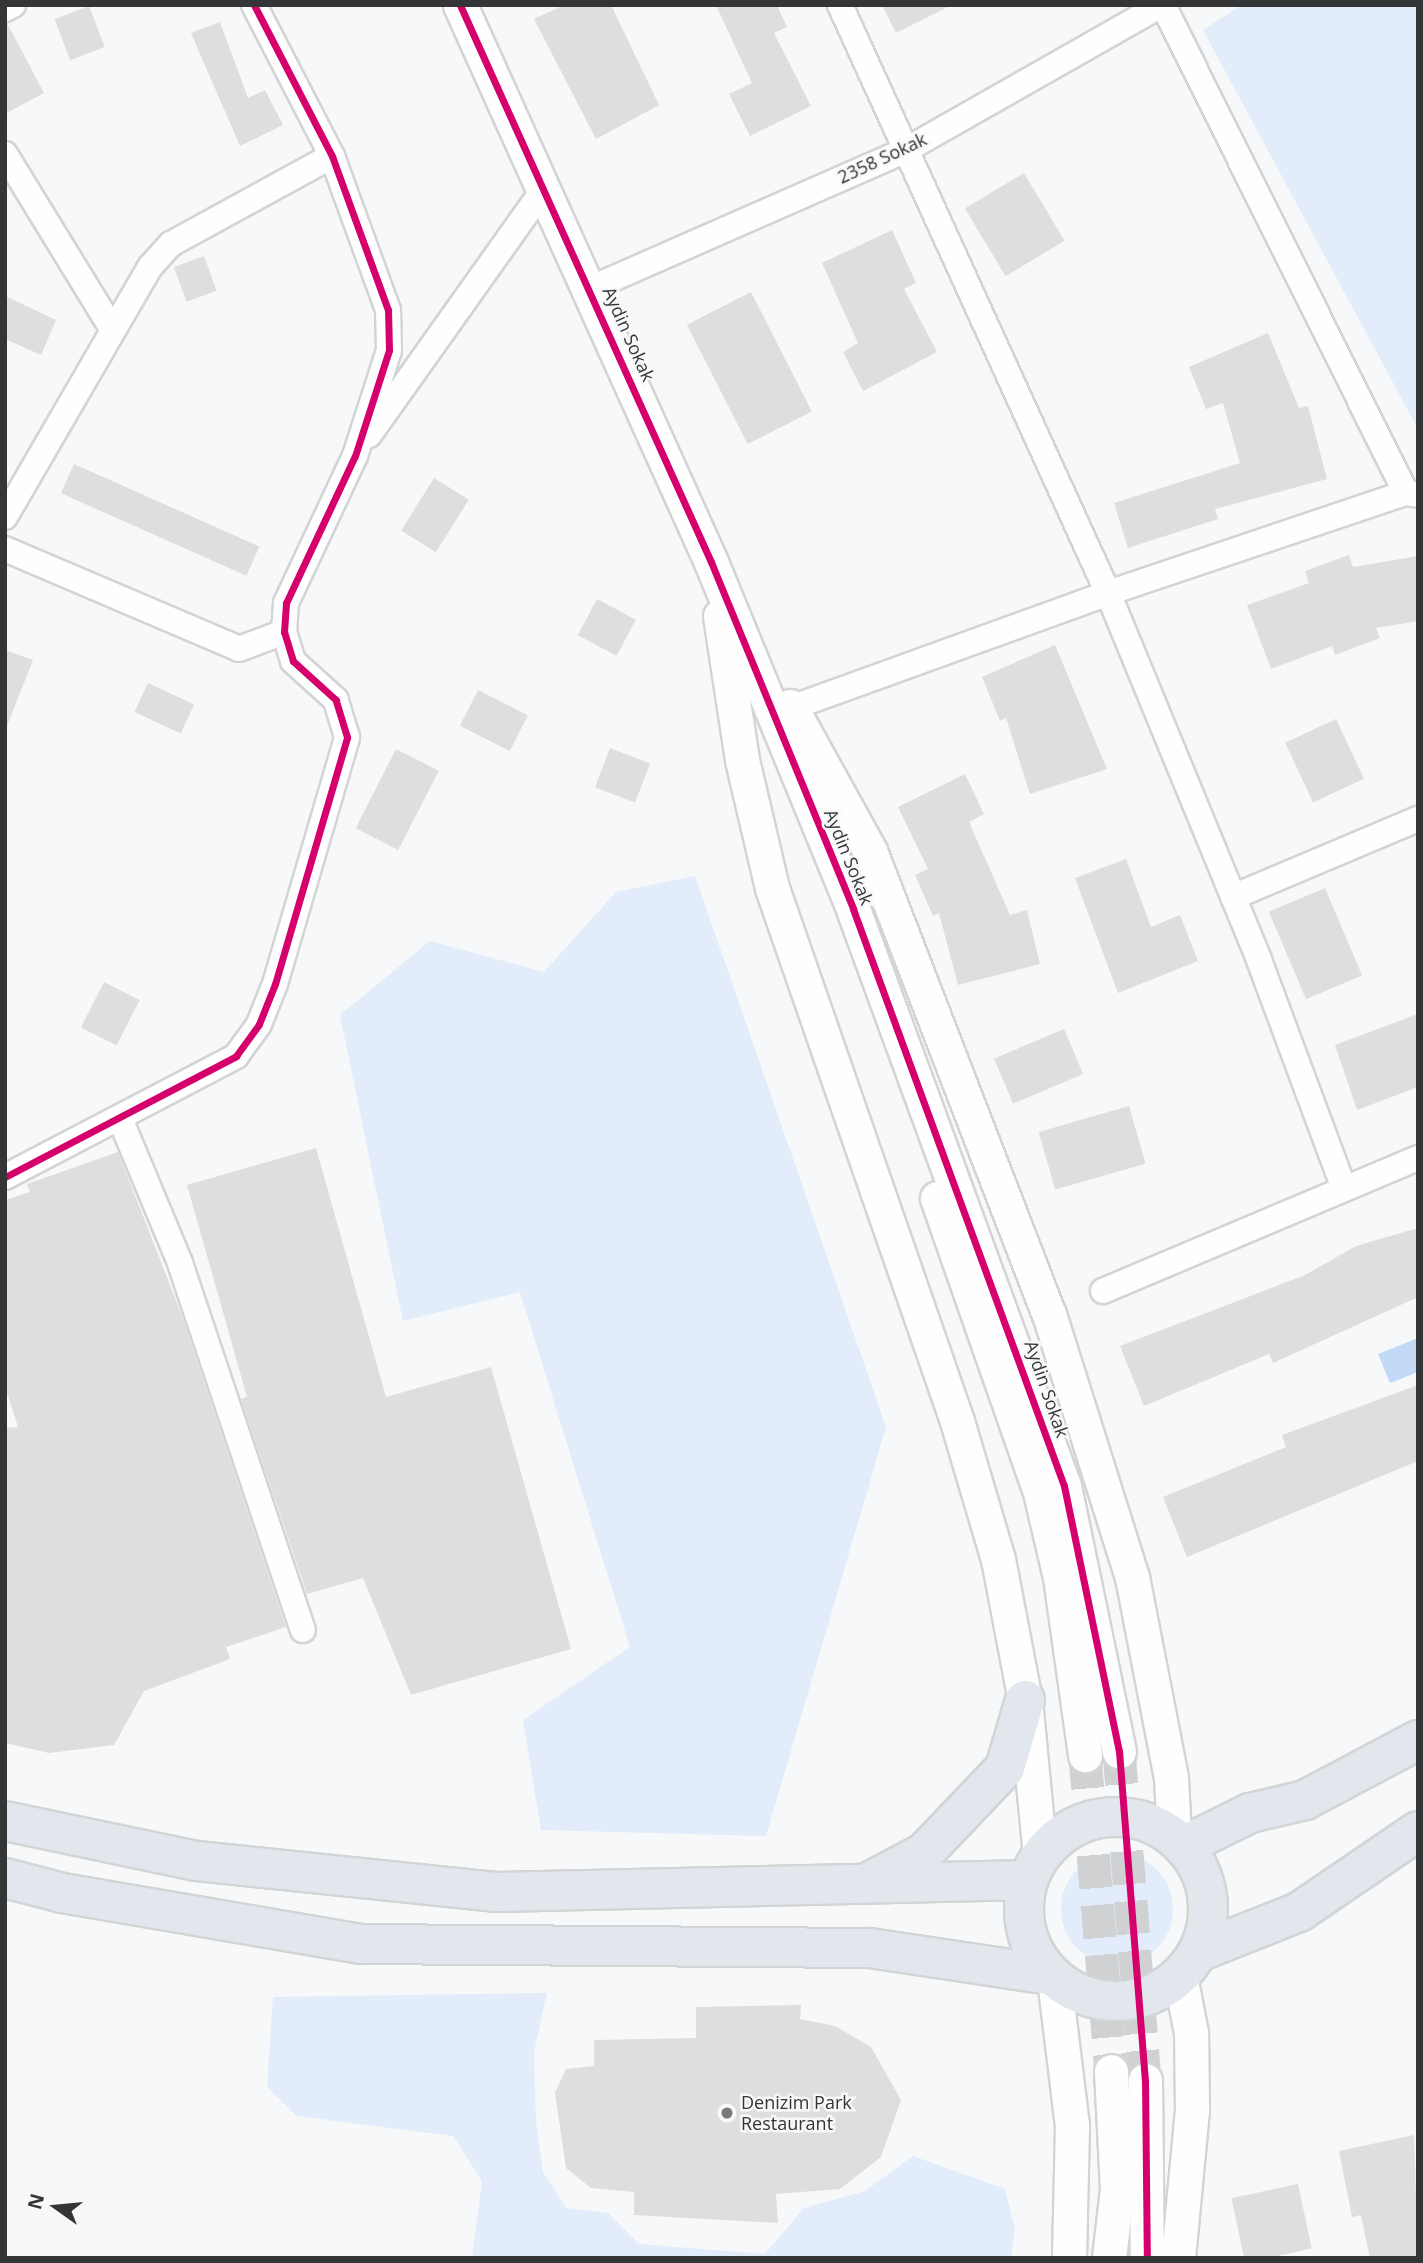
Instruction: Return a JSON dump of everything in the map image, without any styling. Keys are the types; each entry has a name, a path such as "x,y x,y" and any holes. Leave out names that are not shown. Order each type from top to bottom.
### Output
{"main road":[{"path":"858,1888 924,1853 1005,1768 1025,1700"},
{"path":"1178,1841 1250,1813 1305,1800 1418,1740"},
{"path":"5,1821 197,1861 497,1892 858,1888 1034,1868"},
{"path":"1052,1977 1026,1931 1034,1868 1061,1834 1088,1821 1147,1822 1178,1841 1206,1890 1207,1922 1189,1964"},
{"path":"5,1878 62,1893 360,1944 870,1948 1052,1977 1104,2001 1158,1992 1189,1964 1299,1912 1418,1831"}],"street":[{"path":"5,9 13,5"},
{"path":"5,1177 121,1122 236,1056 259,1024 275,984 346,737 346,716 293,661 284,632 286,603 355,456 388,350 388,310 332,156 254,5"},
{"name":"Aydin Sokak","path":"460,5 592,288 711,562 853,909 1034,1394 1086,1572 1119,1751"},
{"path":"840,5 1108,593 1233,897 1343,1186"},
{"path":"791,708 1108,593 1412,494 1162,5"},
{"name":"2358 Sokak","path":"592,288 906,149 1162,5"},
{"path":"5,154 113,330"},
{"path":"5,517 150,267 172,244 332,156"},
{"path":"355,456 544,189"},
{"path":"5,549 239,649 284,632"},
{"path":"711,562 870,851 1049,1314 1132,1577 1171,1778 1178,1841"},
{"path":"711,562 742,760 772,888 957,1421 998,1559 1025,1700 1034,1868"},
{"path":"711,562 1040,1492 1060,1577 1085,1755"},
{"path":"1233,897 1418,819"},
{"path":"121,1122 180,1263 303,1630"},
{"path":"1103,1291 1343,1186 1418,1158"},
{"path":"1178,2258 1192,2110 1189,1964"},
{"path":"1052,1977 1072,2125 1069,2258"},
{"path":"1109,2258 1117,2189 1111,2071"},
{"path":"1145,2080 1147,2258"}],"shaded area":[{"path":"1241,5 1418,5 1418,429 1203,30"},
{"path":"695,876 886,1427 766,1836 541,1830 523,1720 630,1647 520,1292 403,1321 340,1015 430,941 544,972 616,892"},
{"path":"1117,1853 1138,1857 1157,1869 1169,1888 1173,1909 1169,1930 1157,1949 1138,1961 1117,1965 1096,1961 1077,1949 1065,1930 1061,1909 1065,1888 1077,1869 1096,1857"},
{"path":"547,1993 534,2052 536,2122 543,2172 566,2208 608,2213 639,2244 765,2254 804,2208 865,2191 913,2156 1005,2189 1015,2229 1011,2258 472,2258 482,2181 453,2136 297,2116 267,2087 273,1997"}],"water":[{"path":"1418,1338 1418,1372 1390,1383 1378,1354"}],"building":[{"path":"564,5 611,5 659,105 596,139 534,19"},
{"path":"716,5 777,5 787,27 774,33 811,106 750,136 729,94 752,83"},
{"path":"882,5 952,5 896,33"},
{"path":"89,6 105,47 70,60 54,19"},
{"path":"220,22 248,98 265,90 283,125 240,146 191,33"},
{"path":"7,23 44,93 5,114 5,24"},
{"path":"1024,173 1065,241 1006,276 965,209"},
{"path":"892,230 916,283 904,289 937,352 863,391 843,352 858,343 822,263"},
{"path":"204,256 217,291 187,302 174,267"},
{"path":"751,292 812,411 748,444 687,325"},
{"path":"5,296 56,320 41,355 5,339"},
{"path":"1268,333 1299,408 1308,406 1327,479 1215,509 1218,519 1128,548 1114,503 1240,463 1223,403 1206,409 1189,367"},
{"path":"74,464 259,547 246,576 61,493"},
{"path":"434,478 469,500 436,552 401,531"},
{"path":"1349,555 1353,567 1418,556 1418,621 1376,628 1380,638 1335,655 1332,646 1271,669 1247,605 1309,583 1305,571"},
{"path":"597,599 636,620 617,656 578,635"},
{"path":"1055,645 1107,769 1030,794 1006,718 1000,721 982,677"},
{"path":"5,650 33,660 7,726 5,726"},
{"path":"148,683 194,705 181,734 134,712"},
{"path":"478,690 528,715 510,751 460,726"},
{"path":"1336,719 1364,779 1313,802 1285,743"},
{"path":"610,748 650,763 635,803 595,787"},
{"path":"396,749 439,771 398,850 356,828"},
{"path":"965,774 984,814 969,822 1010,915 1027,910 1040,964 958,985 939,913 933,916 915,875 928,869 898,807"},
{"path":"1126,859 1151,927 1180,915 1198,961 1118,993 1075,878"},
{"path":"1325,888 1362,975 1306,999 1269,912"},
{"path":"104,982 140,1000 116,1046 81,1027"},
{"path":"1418,1014 1418,1087 1357,1110 1335,1045"},
{"path":"1064,1029 1083,1074 1013,1104 994,1059"},
{"path":"1129,1106 1146,1164 1055,1190 1039,1132"},
{"path":"316,1148 386,1397 491,1367 571,1649 411,1695 363,1578 307,1594 241,1399 247,1397 187,1185"},
{"path":"118,1152 181,1313 286,1627 226,1647 230,1659 144,1691 114,1745 49,1753 5,1743 5,1428 18,1427 5,1387 5,1200 30,1192 27,1184"},
{"path":"1418,1228 1418,1297 1273,1363 1269,1354 1144,1406 1120,1346 1305,1275 1356,1246"},
{"path":"1418,1385 1418,1461 1187,1557 1163,1497 1286,1447 1282,1435"},
{"name":"Denizim Park Restaurant","path":"801,2005 800,2019 835,2026 871,2047 901,2100 881,2157 840,2189 776,2194 778,2223 634,2215 634,2192 591,2188 566,2168 555,2093 566,2069 594,2066 594,2040 696,2038 696,2007"},
{"path":"1414,2135 1418,2258 1370,2258 1361,2215 1352,2217 1339,2151"},
{"path":"1298,2184 1312,2249 1267,2258 1244,2258 1231,2198"}],"tunnel":[{"path":"1119,1751 1145,2080"},
{"path":"1085,1755 1111,2071"}],"cycle path":[{"path":"5,1177 236,1056 259,1024 275,984 347,737 336,700 293,661 284,632 286,603 355,456 389,350 388,310 332,156 254,5"},
{"path":"460,5 711,562 853,909 1064,1486 1119,1751 1145,2080 1147,2258"}],"place":[{"name":"Denizim Park Restaurant","path":"727,2113"}]}
